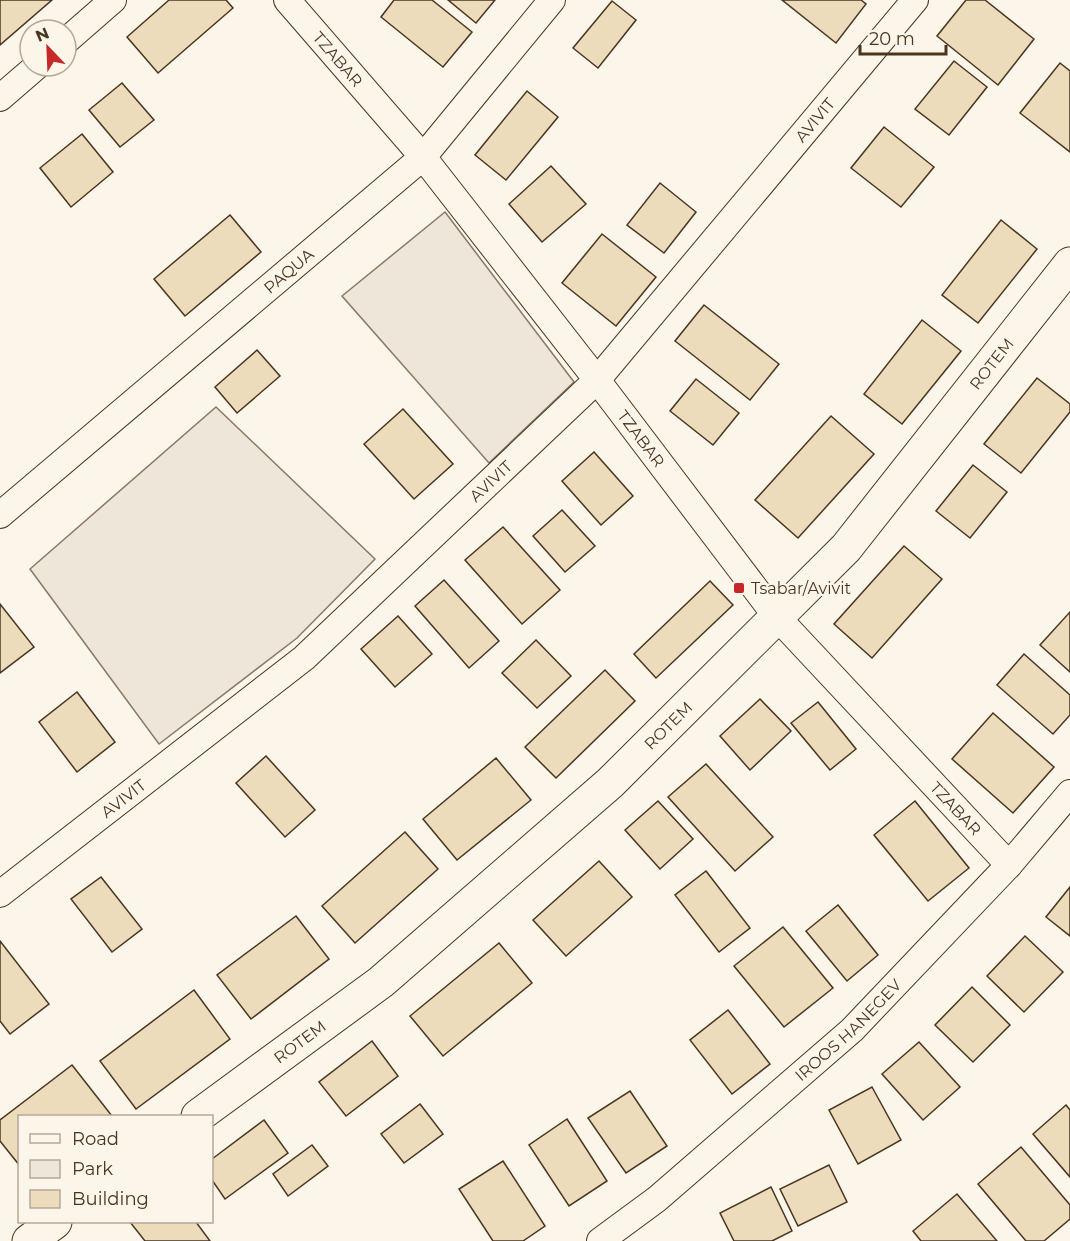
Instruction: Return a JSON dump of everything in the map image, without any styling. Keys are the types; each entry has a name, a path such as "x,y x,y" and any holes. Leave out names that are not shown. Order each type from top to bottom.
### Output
{"street":[{"path":"78,31 113,0"},
{"name":"TZABAR","path":"287,0 423,157 597,380 776,616 1009,865"},
{"name":"PAQUA","path":"0,515 423,157 552,0"},
{"name":"AVIVIT","path":"0,894 304,658 597,380 915,0"},
{"path":"0,99 24,78"},
{"name":"ROTEM","path":"199,1115 381,982 610,783 846,548 1070,264"},
{"name":"IROOS HANEGEV","path":"600,1241 657,1199 852,1030 1009,865 1070,793"},
{"path":"29,1241 52,1223"}],"green space":[{"path":"445,212 574,382 489,463 342,296"},
{"path":"216,407 375,559 297,638 159,744 30,569"}],"building":[{"path":"0,0 52,0 31,18 18,18 18,29 0,45"},
{"path":"169,0 226,0 233,8 158,73 127,37"},
{"path":"394,0 432,0 472,32 443,67 381,17"},
{"path":"448,0 495,0 476,23"},
{"path":"782,0 861,0 866,4 836,43"},
{"path":"966,0 985,0 1034,39 998,85 937,36"},
{"path":"612,1 636,20 598,68 573,48"},
{"path":"954,61 987,87 949,135 915,109"},
{"path":"1060,63 1070,71 1070,152 1020,113"},
{"path":"122,83 154,120 120,147 89,110"},
{"path":"527,91 558,117 506,180 475,155"},
{"path":"884,127 934,167 901,207 851,168"},
{"path":"82,134 113,172 71,207 40,168"},
{"path":"551,166 586,204 542,242 509,204"},
{"path":"660,183 696,212 664,253 627,225"},
{"path":"230,215 261,252 185,316 154,279"},
{"path":"1001,220 1037,249 978,323 942,295"},
{"path":"602,234 656,277 616,326 562,283"},
{"path":"704,305 779,364 750,400 675,341"},
{"path":"922,320 961,351 902,424 864,394"},
{"path":"257,350 280,376 237,413 215,387"},
{"path":"1037,378 1070,404 1070,412 1021,473 984,444"},
{"path":"696,379 739,413 713,445 670,411"},
{"path":"403,409 453,464 414,499 364,444"},
{"path":"831,416 874,454 798,538 755,500"},
{"path":"594,452 633,496 601,525 562,481"},
{"path":"973,465 1007,492 970,538 936,511"},
{"path":"562,510 595,546 565,572 533,536"},
{"path":"503,527 560,590 522,624 465,560"},
{"path":"904,546 942,579 872,658 834,624"},
{"path":"444,580 499,641 469,668 415,606"},
{"path":"710,581 733,605 656,678 634,654"},
{"path":"0,604 34,647 0,673"},
{"path":"1070,612 1070,672 1040,645"},
{"path":"398,616 432,654 395,687 361,649"},
{"path":"536,640 571,676 537,708 502,673"},
{"path":"1024,654 1070,695 1070,715 1053,734 997,685"},
{"path":"605,670 635,701 556,778 525,747"},
{"path":"77,692 115,742 77,772 39,722"},
{"path":"760,699 791,731 750,770 720,736"},
{"path":"818,702 856,749 830,770 791,723"},
{"path":"993,713 1054,767 1013,813 952,759"},
{"path":"266,756 315,810 285,837 236,783"},
{"path":"496,758 531,800 457,860 423,819"},
{"path":"706,764 773,837 735,871 668,797"},
{"path":"658,801 693,839 660,869 625,830"},
{"path":"915,801 969,868 928,901 874,835"},
{"path":"405,832 438,869 355,943 322,906"},
{"path":"599,861 632,897 566,956 533,920"},
{"path":"706,871 750,928 719,952 675,895"},
{"path":"101,877 142,929 112,952 71,899"},
{"path":"1070,887 1070,936 1046,917"},
{"path":"838,905 878,955 847,981 806,931"},
{"path":"296,916 329,959 251,1019 217,975"},
{"path":"783,927 833,988 784,1027 734,966"},
{"path":"1025,936 1063,972 1024,1012 987,976"},
{"path":"0,941 49,1004 10,1034 0,1021"},
{"path":"499,943 532,983 443,1056 410,1016"},
{"path":"972,987 1010,1025 973,1062 935,1025"},
{"path":"194,990 230,1039 136,1109 100,1061"},
{"path":"728,1010 770,1064 732,1094 690,1040"},
{"path":"372,1041 398,1076 346,1116 319,1082"},
{"path":"919,1042 960,1087 923,1120 882,1074"},
{"path":"72,1065 111,1115 18,1115 18,1164 0,1141 0,1120"},
{"path":"872,1087 901,1140 858,1164 829,1110"},
{"path":"630,1091 667,1146 626,1173 588,1118"},
{"path":"420,1104 443,1134 404,1163 381,1134"},
{"path":"1066,1105 1070,1110 1070,1177 1033,1134"},
{"path":"567,1119 607,1181 569,1206 529,1145"},
{"path":"264,1120 288,1153 225,1199 213,1181 213,1158"},
{"path":"312,1145 328,1166 288,1196 273,1174"},
{"path":"1021,1147 1070,1205 1070,1219 1044,1241 1026,1241 978,1184"},
{"path":"503,1161 545,1226 523,1241 493,1241 459,1189"},
{"path":"829,1165 847,1202 798,1226 780,1189"},
{"path":"771,1187 792,1231 772,1241 734,1241 720,1213"},
{"path":"957,1194 997,1241 921,1241 913,1231"},
{"path":"131,1223 197,1223 210,1241 145,1241"}],"place":[{"name":"Tsabar/Avivit","path":"739,588"}]}
